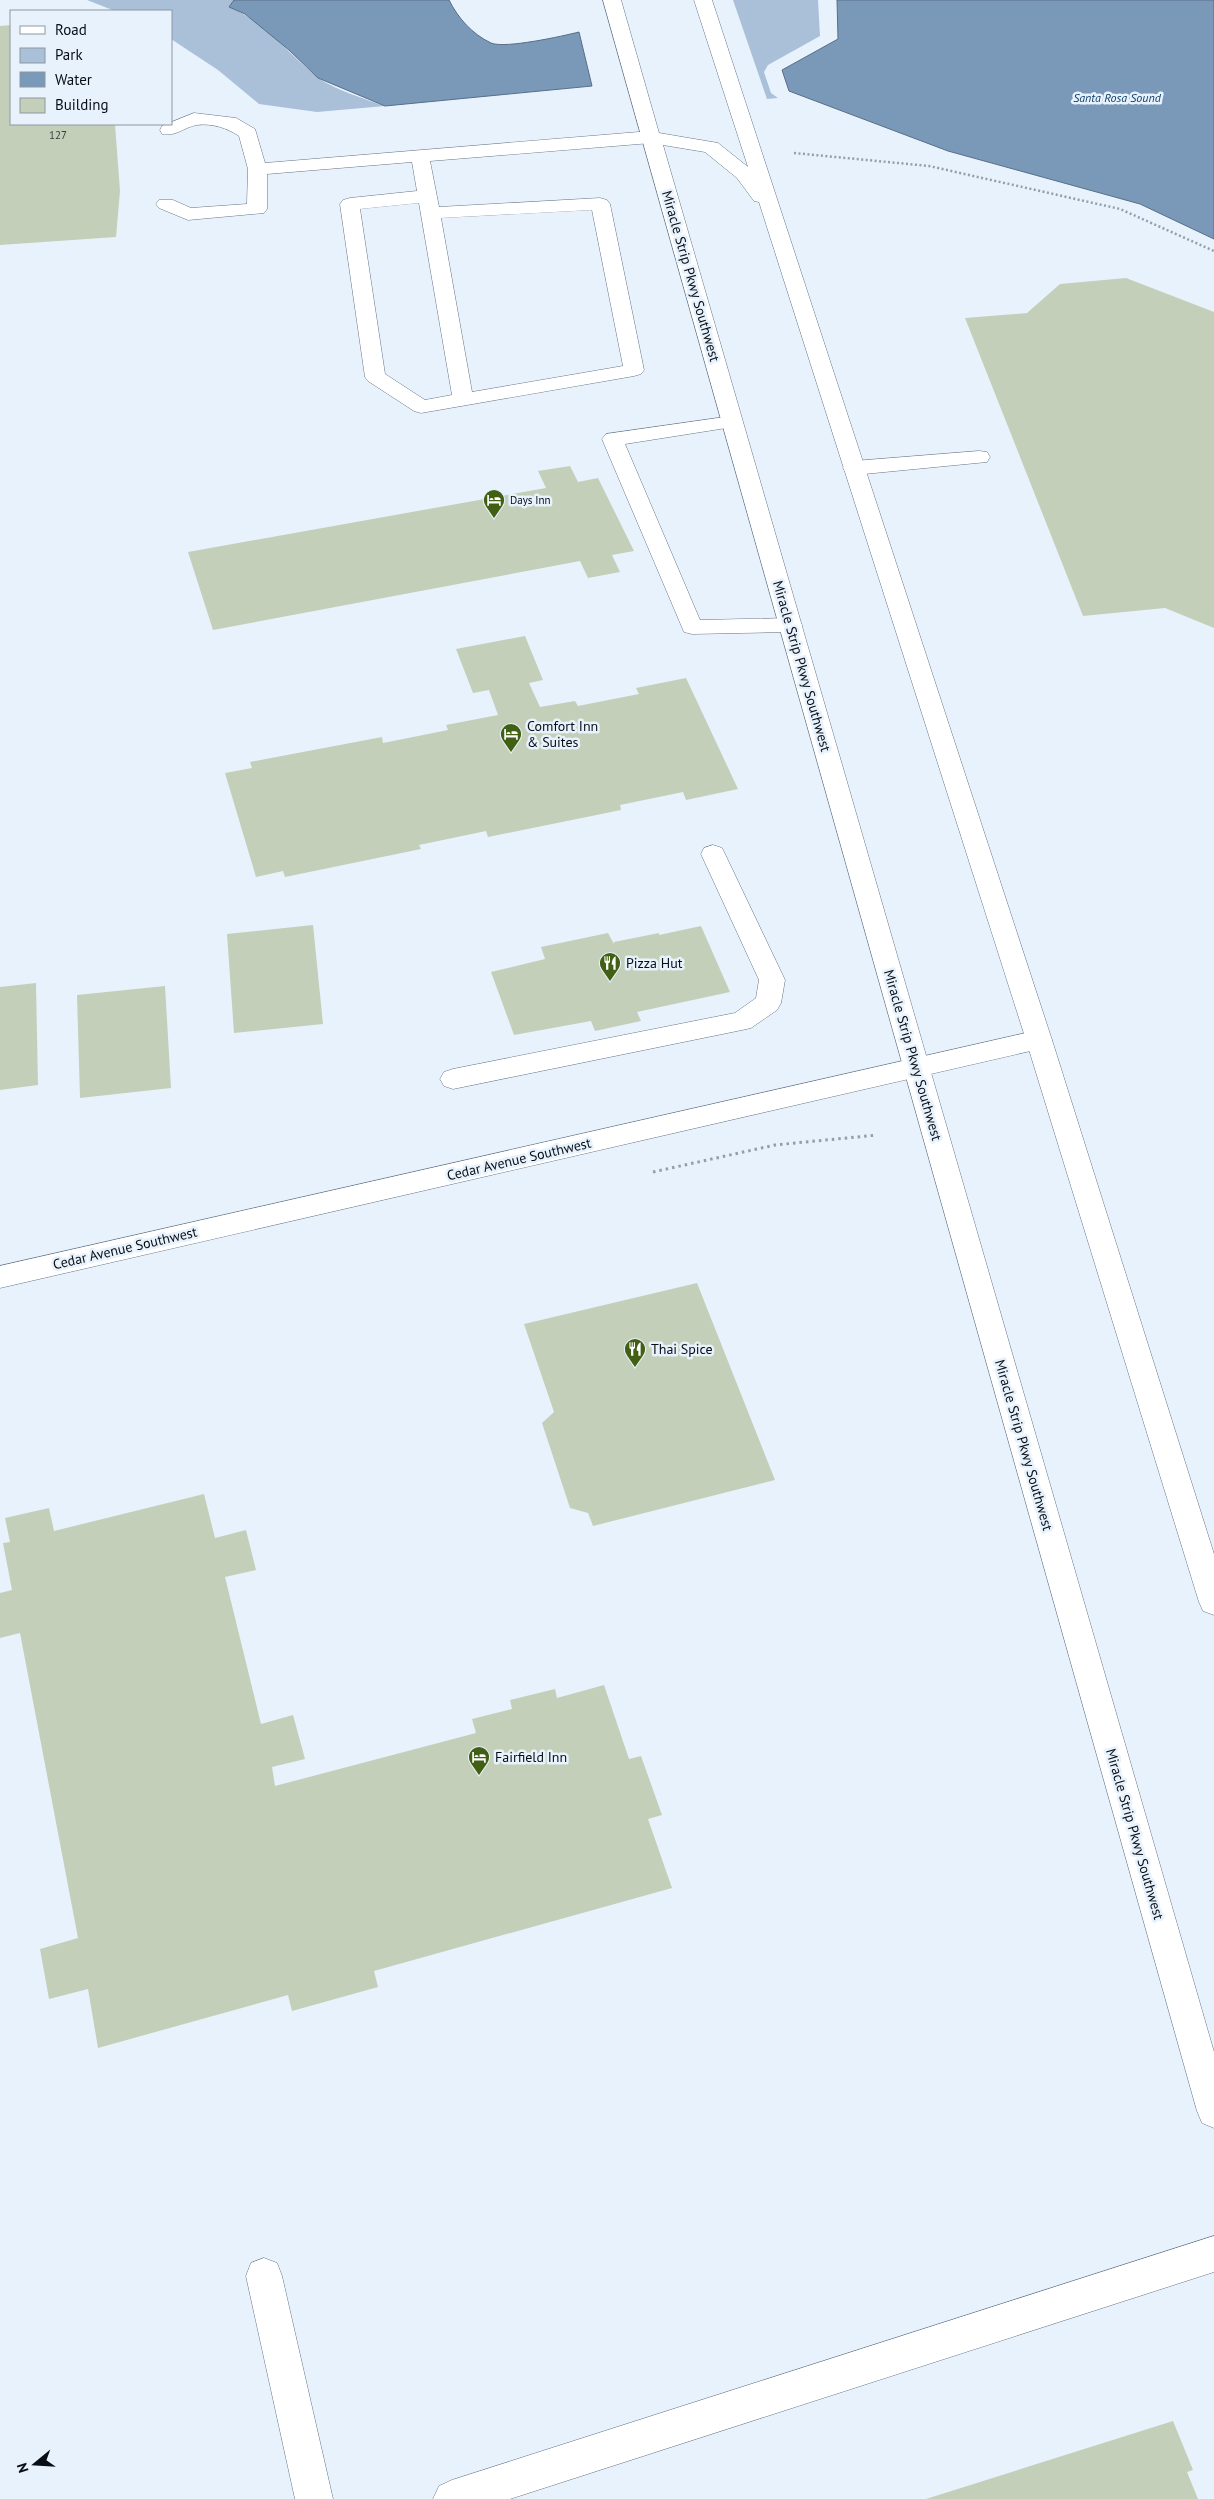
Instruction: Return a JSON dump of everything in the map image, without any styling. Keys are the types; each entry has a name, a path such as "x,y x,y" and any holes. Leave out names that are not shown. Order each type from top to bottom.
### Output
{"main road":[{"name":"Miracle Strip Pkwy Southwest","path":"612,0 1214,2110"},
{"path":"703,0 1039,1040 1214,1602"},
{"path":"166,204 188,214 258,209 257,169 248,133 229,122 194,119 170,130"},
{"path":"257,169 652,137 711,147 744,174 771,211"},
{"path":"420,156 463,399"},
{"path":"350,204 428,204 600,204 634,370 421,407 375,377 350,204"},
{"path":"732,422 612,439 692,627 791,625"},
{"path":"854,468 979,457"},
{"path":"452,1079 742,1021 768,1003 772,980 713,854"},
{"name":"Cedar Avenue Southwest","path":"0,1276 1039,1040"},
{"path":"452,2499 1214,2254"},
{"path":"264,2276 314,2499"}],"path":[{"path":"787,152 929,166 1120,209 1214,251"}],"green space":[{"path":"87,0 234,0 229,7 242,13 265,29 317,77 340,89 385,106 317,112 259,104 218,70 172,40 172,10 112,10"},
{"path":"733,0 818,0 820,36 768,65 764,72 771,93 778,98 767,99"}],"water":[{"path":"234,0 449,0 466,25 491,43 521,43 579,32 592,86 385,106 318,78 289,50 245,14 229,7"},
{"name":"Santa Rosa Sound","path":"837,0 1214,0 1214,239 1140,204 948,151 789,91 782,70 838,39"}],"building":[{"path":"10,25 10,125 115,125 120,191 116,237 0,245 0,26"},
{"path":"1126,278 1214,312 1214,628 1165,608 1083,616 965,318 1027,313 1060,284"},
{"name":"Days Inn","path":"570,466 578,482 598,478 634,551 612,555 620,572 588,578 580,561 213,630 188,552 546,488 538,471"},
{"name":"Comfort Inn & Suites","path":"525,636 543,680 529,683 540,707 575,701 578,706 639,694 636,688 686,678 738,789 686,800 683,792 620,805 621,810 488,837 486,831 419,845 421,849 285,877 283,871 256,877 225,773 252,768 250,762 382,737 383,743 448,730 446,725 498,715 489,690 473,693 456,649"},
{"path":"313,925 323,1024 234,1033 227,934"},
{"name":"Pizza Hut","path":"701,926 730,992 637,1012 641,1021 595,1031 591,1021 514,1035 491,972 545,959 541,947 608,933 614,944 614,942"},
{"path":"36,983 38,1085 0,1090 0,987"},
{"path":"165,986 171,1088 80,1098 77,995"},
{"name":"Thai Spice","path":"697,1283 775,1480 593,1526 588,1513 570,1508 542,1423 554,1412 524,1324"},
{"name":"Fairfield Inn","path":"204,1494 215,1538 246,1530 256,1570 225,1577 261,1724 293,1715 305,1759 272,1767 275,1786 476,1733 472,1719 512,1709 510,1700 555,1689 557,1698 604,1685 629,1759 641,1756 662,1815 648,1819 672,1888 374,1971 378,1987 292,2011 288,1995 98,2048 88,1989 49,1999 40,1949 78,1938 20,1633 0,1638 0,1593 12,1590 3,1543 10,1542 5,1518 49,1508 54,1531"},
{"path":"1173,2421 1193,2470 1187,2472 1198,2499 926,2499"}],"place":[{"name":"Days Inn","path":"494,519"},
{"name":"Comfort Inn & Suites","path":"511,753"},
{"name":"Pizza Hut","path":"610,982"},
{"name":"Thai Spice","path":"635,1368"},
{"name":"Fairfield Inn","path":"479,1776"}]}
